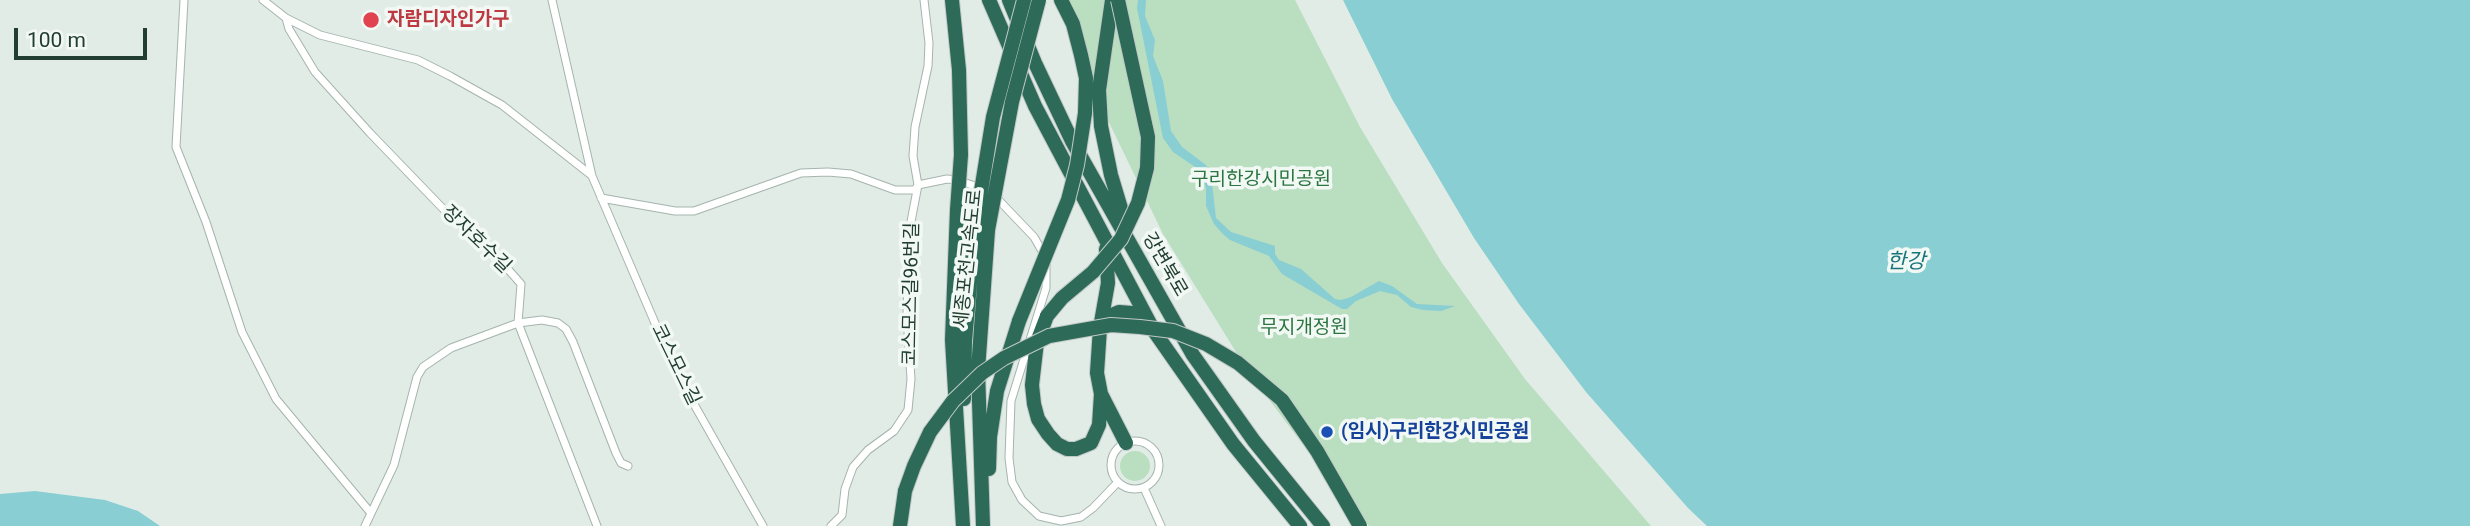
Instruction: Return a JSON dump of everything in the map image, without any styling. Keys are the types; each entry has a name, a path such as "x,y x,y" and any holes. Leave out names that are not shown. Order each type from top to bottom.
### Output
{"highway":[{"path":"952,0 959,70 961,155 952,340 963,526"},
{"name":"강변북로","path":"989,0 1035,106 1154,331 1226,434 1300,526"},
{"name":"강변북로","path":"1009,0 1059,115 1193,355 1219,394 1323,526"},
{"name":"세종포천고속도로","path":"971,526 964,394 965,341 982,229 993,117 1024,0"},
{"name":"세종포천고속도로","path":"983,526 978,370 982,229 1039,0"},
{"path":"993,526 989,485 990,437 997,391 1019,321 1068,200 1077,165 1085,113 1086,78 1073,24 1061,0"},
{"path":"1112,0 1099,90 1104,146 1134,250"},
{"path":"1106,244 1108,283 1100,328 1097,373 1101,394 1099,425 1091,443 1076,449 1067,449 1057,444 1038,419 1032,385 1037,342 1048,316 1062,298 1093,272 1121,239 1138,203 1147,168 1148,137 1118,0"},
{"path":"1100,328 1110,316 1119,312 1132,313 1154,331"},
{"path":"900,526 905,491 930,432 953,401 982,373 1004,358 1049,336 1111,326 1173,331 1238,363 1282,400 1317,451 1360,526"},
{"path":"1101,394 1126,443"}],"street":[{"path":"184,0 176,147 206,222 242,332 276,399 370,512"},
{"path":"263,0 286,18 320,35 418,60 450,75 502,105 592,176"},
{"name":"코스모스길","path":"552,0 592,176 661,337 695,406 763,526"},
{"name":"코스모스길96번길","path":"831,526 842,515 845,489 853,467 868,450 894,431 908,410 911,379 907,315 909,232 918,185 913,156 915,127 928,66 925,0"},
{"name":"장자호수길","path":"286,18 289,29 315,72 452,218 492,251 521,284 518,323"},
{"path":"601,198 675,211 694,211 801,173 850,174 895,190 915,190 918,185 957,180 990,191 1034,237 1046,258 1045,288 1011,401 1009,457 1012,482 1022,500 1039,516 1061,521 1081,517 1118,482"},
{"path":"365,526 394,465 417,377 423,367 451,348 518,323 542,320 558,323 566,329 616,453 621,463 628,466"},
{"path":"518,323 597,526"},
{"path":"1133,441 1146,444 1159,460 1155,480 1144,488 1130,489 1118,482 1112,472 1111,460 1117,450 1126,443 1133,441"},
{"path":"1144,488 1161,526"}],"green space":[{"name":"구리한강시민공원","path":"1065,0 1295,0 1360,127 1442,263 1525,379 1651,526 1369,526 1334,486 1249,373 1163,234 1089,81"},
{"path":"1135,451 1146,455 1150,466 1146,477 1135,481 1124,477 1120,466 1124,455"}],"water":[{"path":"1138,0 1146,0 1145,16 1155,40 1153,56 1163,81 1171,131 1182,147 1206,165 1211,175 1216,218 1231,232 1275,246 1275,254 1279,260 1301,269 1335,299 1351,297 1379,281 1392,286 1417,304 1455,306 1441,311 1423,310 1411,307 1397,295 1380,291 1356,301 1347,309 1342,309 1282,274 1269,256 1230,240 1223,234 1214,224 1206,206 1206,188 1201,171 1173,152 1163,138 1137,8"},
{"name":"한강","path":"1343,0 2470,0 2470,526 1707,526 1586,392 1519,304 1474,238 1392,99"},
{"path":"35,491 105,500 138,511 160,526 0,526 0,494"}],"place":[{"name":"자람디자인가구","path":"371,20"},
{"name":"(임시)구리한강시민공원","path":"1327,432"}],"park label":[{"name":"무지개정원","path":"1304,328"}]}
